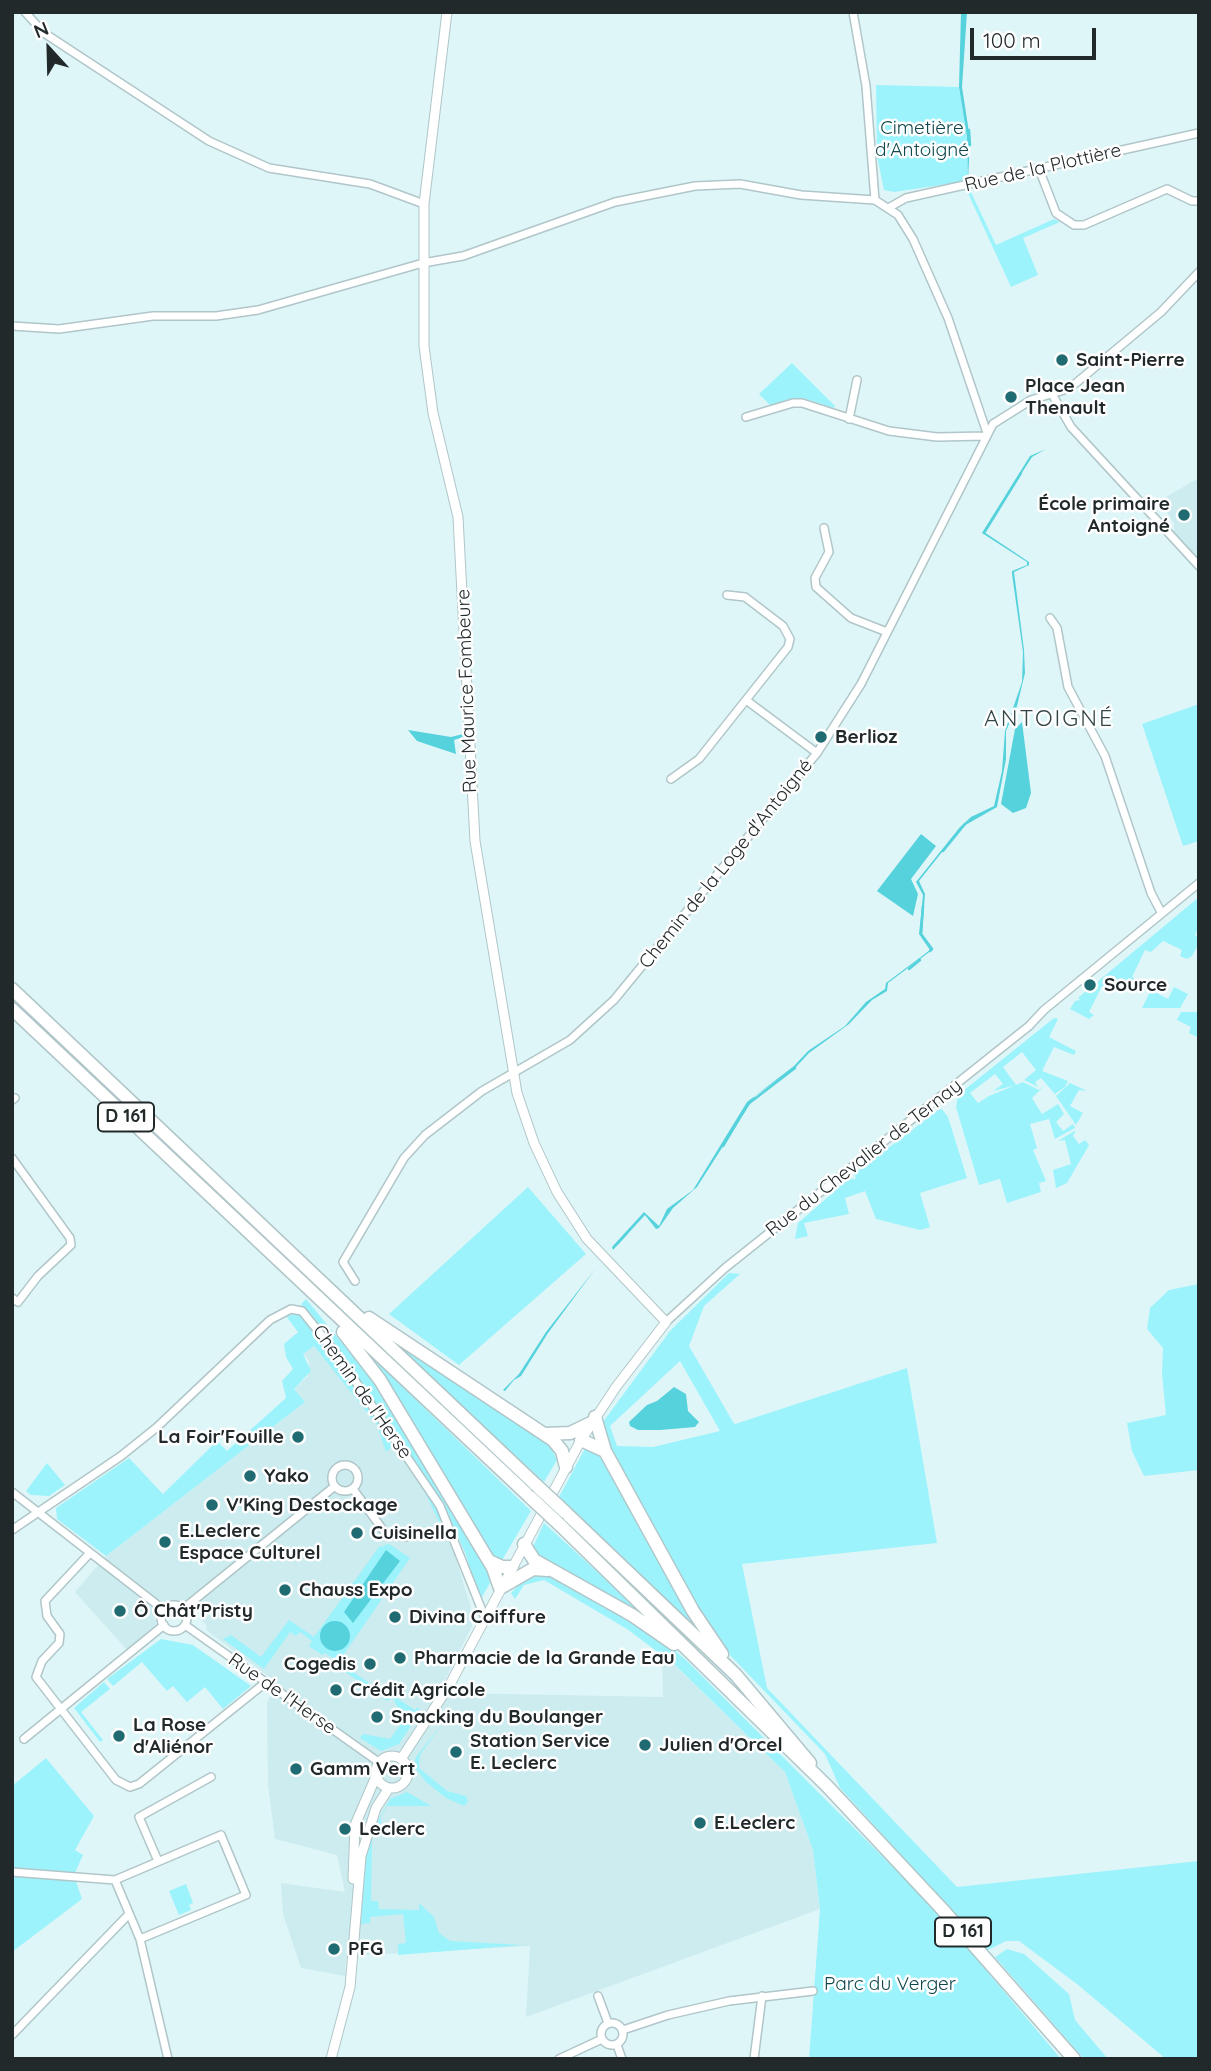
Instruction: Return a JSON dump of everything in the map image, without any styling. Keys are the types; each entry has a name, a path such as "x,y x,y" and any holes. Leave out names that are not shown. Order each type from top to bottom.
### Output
{"main road":[{"name":"D 161","path":"12,989 536,1485 562,1518 698,1660 827,1786 943,1909 1073,2058"},
{"name":"D 161","path":"12,1009 530,1497 562,1518 736,1675 783,1727 827,1786"},
{"path":"323,1284 378,1325 543,1434 562,1451 566,1467"},
{"path":"311,1291 319,1307 347,1335 380,1380 488,1560 500,1588 533,1569 548,1570"},
{"path":"543,1434 570,1433 593,1420 605,1451 693,1611 736,1675"},
{"path":"581,1440 605,1451"},
{"path":"524,1545 534,1560 548,1570 632,1615 698,1660"},
{"path":"488,1560 495,1565 512,1567"}],"street":[{"path":"25,12 44,33 209,141 269,168 370,184 424,204"},
{"name":"Rue Maurice Fombeure","path":"447,12 424,204 426,375 452,483 461,554 475,841 514,1072 534,1143 571,1216 611,1265 666,1322"},
{"path":"853,12 866,86 875,200"},
{"name":"Rue de la Plottière","path":"890,207 906,198 1199,133"},
{"path":"1039,169 1056,213 1074,225 1084,225 1167,189 1192,201 1199,201"},
{"path":"12,326 59,329 153,316 216,316 258,310 423,263 463,256 615,202 703,185 740,184 801,195 875,200 890,207 907,227 948,318 986,435 914,435 849,419 802,403 746,417"},
{"name":"Chemin de la Loge d'Antoigné","path":"355,1281 343,1262 404,1158 425,1135 472,1099 570,1040 614,1000 817,753 861,684 993,424 1023,405 1070,387 1161,312 1199,272"},
{"path":"849,419 857,380"},
{"path":"1052,394 1071,426 1199,566"},
{"path":"824,528 830,552 815,578 816,587 851,618 887,632"},
{"path":"671,779 699,759 788,647 790,639 783,626 745,597 727,595"},
{"path":"1050,618 1057,628 1063,671 1071,695 1105,757 1151,893 1161,912"},
{"path":"746,700 817,753"},
{"name":"Rue du Chevalier de Ternay","path":"401,1759 449,1686 593,1420 666,1322 725,1268 1029,1026 1161,912 1199,883"},
{"path":"12,1158 70,1238 71,1245 15,1300 12,1310"},
{"name":"Chemin de l'Herse","path":"12,1530 121,1456 156,1428 270,1320 291,1309 302,1311 339,1357 440,1506 485,1618"},
{"path":"349,1465 356,1469 359,1478 353,1489 341,1491 335,1486 334,1471 340,1466 349,1465"},
{"path":"183,1609 335,1486"},
{"path":"353,1489 386,1534 406,1537"},
{"path":"12,1492 164,1611"},
{"path":"89,1553 45,1601 47,1616 60,1634 60,1643 42,1661 36,1677 116,1780 130,1787 139,1784 265,1683"},
{"path":"164,1611 173,1605 183,1609 187,1617 185,1625 174,1631 164,1625"},
{"path":"164,1611 164,1625"},
{"path":"24,1739 164,1625"},
{"name":"Rue de l'Herse","path":"185,1625 380,1763"},
{"path":"331,2059 350,1987 355,1901 354,1836 358,1815 375,1784 377,1774 380,1763 387,1757 401,1759 407,1766 406,1779 399,1786 389,1787 382,1784 377,1774"},
{"path":"159,1861 139,1816 211,1777"},
{"path":"355,1901 366,1836 376,1808 389,1787"},
{"path":"12,1872 115,1880 221,1835 246,1895 140,1939"},
{"path":"115,1880 140,1939 168,2059"},
{"path":"12,2035 129,1914"},
{"path":"623,2031 700,2007 762,1996 813,1991"},
{"path":"598,1996 608,2023"},
{"path":"754,2059 762,1996"},
{"path":"608,2023 619,2025 623,2031 622,2040 617,2045"},
{"path":"608,2023 603,2028 602,2039 606,2044 617,2045"},
{"path":"559,2059 602,2039"},
{"path":"617,2045 622,2059"}],"shaded area":[{"path":"961,12 967,12 962,87 970,139 968,181 967,137 959,87"},
{"path":"1046,449 1032,457 984,532 1029,562 1029,565 1014,572 1024,650 1025,673 1017,706 1006,731 1006,759 997,807 962,827 919,881 925,894 922,935 932,950 888,983 887,991 872,1000 849,1024 755,1096 697,1187 673,1208 659,1228 656,1229 645,1215 613,1250 612,1247 644,1212 659,1226 667,1209 693,1190 747,1102 794,1066 808,1051 845,1026 866,1002 885,989 886,983 930,950 919,934 923,895 916,882 960,827 971,817 994,806 1002,771 1005,731 1022,682 1023,652 1012,571 1027,565 1027,562 982,533 1030,456"},
{"name":"École primaire Antoigné","path":"1199,478 1199,560 1174,532 1174,524 1163,505 1155,509 1150,506"},
{"path":"1022,722 1031,793 1026,808 1013,813 1001,804 1015,729"},
{"path":"408,730 451,737 463,734 463,737 454,740 456,754 417,741"},
{"path":"921,834 936,846 911,879 918,894 913,916 877,891"},
{"path":"596,1268 548,1333 521,1376 503,1390 519,1374 546,1332"},
{"path":"314,1346 395,1444 443,1518 470,1604 472,1626 442,1686 454,1693 663,1697 662,1653 785,1772 813,1850 820,1909 526,2017 530,1946 364,1955 346,1959 345,1976 301,1968 283,1914 281,1883 345,1892 337,1855 275,1839 268,1785 267,1703 276,1682 206,1630 207,1626 200,1618 201,1611 186,1601 167,1600 155,1614 156,1625 127,1650 75,1592 106,1556 305,1402 294,1389 308,1376 309,1361 303,1354"},
{"path":"674,1387 686,1394 688,1411 699,1422 695,1427 638,1430 630,1426 629,1422 647,1405 657,1401"},
{"path":"386,1550 400,1561 353,1623 344,1612"},
{"path":"335,1621 346,1625 350,1636 346,1647 335,1651 324,1647 320,1636 324,1625"}],"green space":[{"name":"Cimetière d'Antoigné","path":"876,85 959,87 967,139 968,181 894,192 884,190 877,156"},
{"path":"970,190 996,245 1054,219 1060,222 1023,238 1038,275 1011,287 967,191"},
{"path":"792,363 834,408 803,398 786,400 772,407 759,394"},
{"path":"1199,704 1199,841 1183,846 1142,724"},
{"path":"1199,897 1199,927 1195,935 1199,938 1199,943 1192,956 1187,959 1180,956 1182,950 1163,941 1151,952 1145,950 1132,977 1137,980 1132,990 1113,983 1107,989 1102,986 1089,1012 1094,1015 1089,1019 1070,1009 1075,1001 1080,1000 1078,998"},
{"path":"1174,987 1188,994 1180,1008 1142,1008 1151,990 1168,999"},
{"path":"1181,1012 1198,1012 1199,1038 1189,1033 1191,1027 1177,1020"},
{"path":"1054,1018 1058,1019 1049,1037 1076,1051 1074,1055 1054,1047 1042,1071 1068,1081 1065,1087 1055,1094 1041,1078 1035,1082 1038,1087 1024,1080 1036,1070 1022,1052 1003,1067 1016,1085 1023,1082 1039,1090 1045,1085 1032,1098 1042,1114 1058,1104 1064,1114 1056,1122 1063,1131 1073,1124 1075,1128 1055,1139 1049,1119 1030,1124 1037,1148 1033,1150 1046,1181 1039,1183 1041,1192 1007,1203 1000,1179 979,1185 956,1107 958,1095","holes":["995,1074 1003,1084 993,1091 1015,1085 978,1103 970,1093"]},
{"path":"1070,1083 1087,1091 1079,1090 1070,1106 1083,1113 1076,1125 1056,1096"},
{"path":"941,1108 948,1117 967,1178 920,1193 930,1227 920,1230 876,1219 865,1191 845,1198 849,1214 804,1223 808,1236 795,1239 798,1223 851,1177 853,1180 856,1178 854,1174"},
{"path":"1076,1130 1073,1136 1079,1144 1085,1140 1089,1145 1067,1183 1056,1188 1053,1170 1071,1164 1065,1140 1058,1141"},
{"path":"528,1187 586,1254 459,1365 389,1314"},
{"path":"729,1273 740,1274 704,1306 689,1346 735,1424 907,1368 937,1543 742,1564 767,1688 957,1887 1199,1861 1199,2059 1166,2059 1077,1984 1019,1941 1006,1941 988,1950 840,1788 825,1754 726,1651 706,1624 607,1447 603,1422 670,1331","holes":["680,1361 720,1431 653,1447 617,1446 610,1426"]},
{"path":"1199,1284 1199,1470 1144,1476 1132,1451 1127,1423 1166,1415 1162,1374 1163,1348 1147,1329 1150,1308 1169,1290"},
{"path":"306,1299 367,1373 485,1563 490,1583 482,1597 478,1596 466,1555 445,1507 340,1352 301,1304"},
{"path":"296,1314 304,1317 318,1333 436,1505 443,1518 439,1522 423,1488 393,1446 386,1452 377,1425 314,1346 303,1354 311,1371 294,1389 305,1402 106,1556 57,1519 56,1508 129,1458 163,1494 217,1441 227,1451 286,1398 282,1381 293,1369 286,1357 284,1344 298,1332 286,1316"},
{"path":"380,1331 548,1442 557,1460 544,1482"},
{"path":"353,1339 531,1511 501,1562 495,1561"},
{"path":"587,1445 600,1450 714,1647 559,1497"},
{"path":"47,1463 65,1485 49,1496 31,1495 26,1491"},
{"path":"544,1523 663,1632 540,1561 532,1549"},
{"path":"389,1544 410,1558 340,1660 336,1660 385,1694 389,1693 415,1710 418,1707 420,1712 399,1744 381,1751 360,1738 363,1734 390,1739 404,1720 393,1698 387,1701 331,1662 333,1658 325,1653 322,1655 309,1646 312,1641 300,1632 296,1636 290,1632 264,1669 223,1639 231,1635 261,1657 289,1620 314,1637 379,1547"},
{"name":"Parc du Verger","path":"546,1573 620,1613 665,1642 686,1660 931,1905 1061,2059 809,2059 820,1909 813,1850 785,1772 675,1665 627,1629 544,1580 524,1585 515,1599 511,1593 529,1574"},
{"path":"161,1639 193,1645 251,1686 223,1709 205,1687 187,1702 173,1686 167,1691 142,1662 113,1686 107,1679"},
{"path":"104,1682 110,1689 81,1712 103,1740 100,1742 74,1708"},
{"path":"443,1723 420,1755 419,1768 447,1791 466,1796 468,1802 464,1806 446,1798 426,1782 414,1766 416,1757"},
{"path":"46,1758 94,1816 75,1850 83,1855 74,1875 82,1899 12,1952 12,1786"},
{"path":"407,1792 431,1806 387,1806 381,1817 381,1837 372,1837 371,1901 378,1901 379,1909 419,1910 419,1903 434,1917 439,1933 450,1941 523,1945 398,1955 398,1944 406,1943 403,1914 370,1917 370,1923 361,1924 364,1872 372,1836 376,1825 390,1799"},
{"path":"186,1884 193,1903 189,1905 191,1910 179,1915 169,1891"},
{"path":"1007,1949 1024,1954 1069,1994 1075,2020 1108,2059 1084,2059 995,1957"}],"waterway":[{"path":"969,130 970,145"},
{"path":"984,533 1021,473"},
{"path":"943,851 965,824"},
{"path":"923,906 921,934 932,949 930,951"},
{"path":"909,969 920,960"},
{"path":"723,1146 748,1104 795,1068"},
{"path":"617,1244 627,1233"}],"place":[{"name":"Saint-Pierre","path":"1062,360"},
{"name":"Place Jean Thenault","path":"1011,397"},
{"name":"École primaire Antoigné","path":"1184,515"},
{"name":"Berlioz","path":"821,737"},
{"name":"Source","path":"1090,985"},
{"name":"La Foir'Fouille","path":"298,1437"},
{"name":"Yako","path":"250,1476"},
{"name":"V'King Destockage","path":"212,1505"},
{"name":"Cuisinella","path":"357,1533"},
{"name":"E.Leclerc Espace Culturel","path":"165,1542"},
{"name":"Chauss Expo","path":"285,1590"},
{"name":"Ô Chât'Pristy","path":"120,1611"},
{"name":"Divina Coiffure","path":"395,1617"},
{"name":"Pharmacie de la Grande Eau","path":"400,1658"},
{"name":"Cogedis","path":"370,1664"},
{"name":"Crédit Agricole","path":"336,1690"},
{"name":"Snacking du Boulanger","path":"377,1717"},
{"name":"La Rose d'Aliénor","path":"119,1736"},
{"name":"Julien d'Orcel","path":"645,1745"},
{"name":"Station Service E. Leclerc","path":"456,1752"},
{"name":"Gamm Vert","path":"296,1769"},
{"name":"E.Leclerc","path":"700,1823"},
{"name":"Leclerc","path":"345,1829"},
{"name":"PFG","path":"334,1949"}],"district":[{"name":"ANTOIGNÉ","path":"1049,719"}]}
